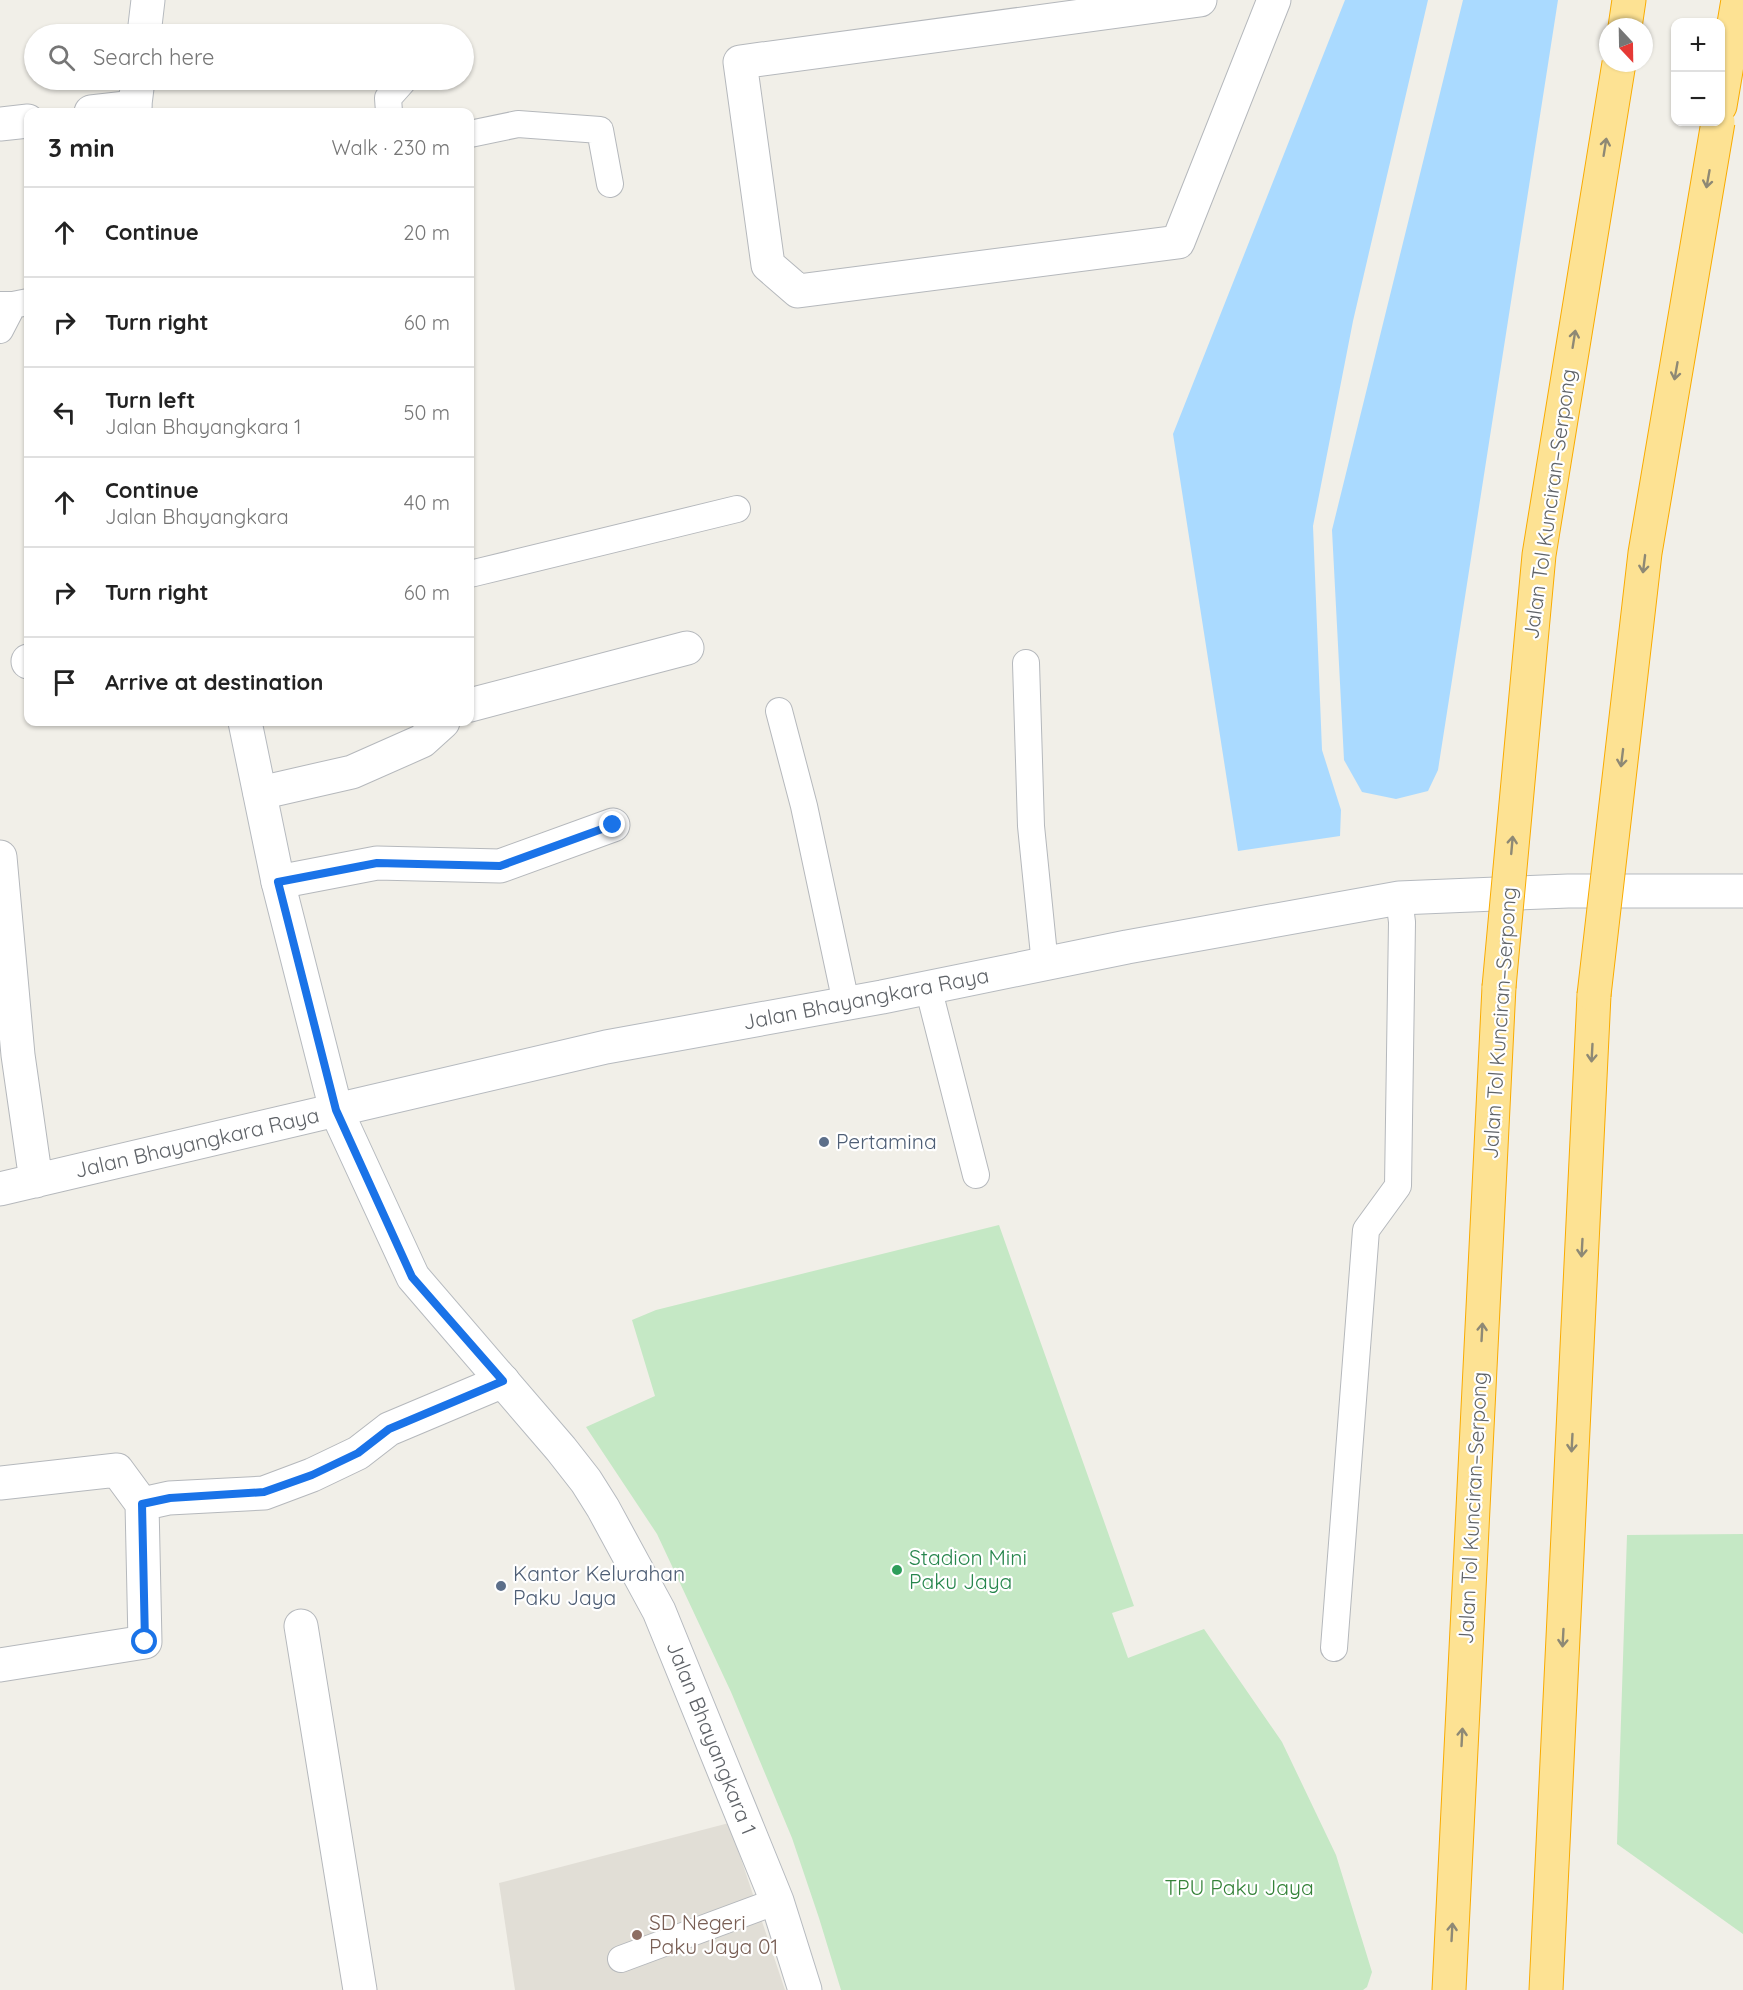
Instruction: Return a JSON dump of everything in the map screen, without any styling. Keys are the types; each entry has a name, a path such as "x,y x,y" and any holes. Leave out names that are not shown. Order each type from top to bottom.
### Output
{"highway":[{"path":"1626,18 1629,0"},
{"path":"1725,77 1738,0"},
{"name":"Jalan Tol Kunciran–Serpong","path":"1449,1990 1499,987 1539,555 1618,72"},
{"path":"1546,1990 1594,995 1645,553 1717,126"}],"street":[{"path":"1200,0 740,62 768,264 798,291 1179,242 1274,0"},
{"path":"146,24 151,1"},
{"path":"106,108 136,100"},
{"path":"0,124 24,121"},
{"path":"474,704 687,648"},
{"name":"Jalan Bhayangkara 1","path":"246,726 278,882 336,1110 412,1277 586,1481 659,1611 777,1901 805,1990"},
{"path":"260,793 352,772 422,741 439,726"},
{"path":"278,882 377,863 500,866 613,825"},
{"path":"0,857 18,1055 36,1181"},
{"name":"Jalan Bhayangkara Raya","path":"0,1189 606,1047 1045,965 1127,947 1399,898 1568,891 1743,891"},
{"path":"142,1504 170,1498 264,1492 312,1475 358,1453 389,1429 503,1381"},
{"path":"0,1483 117,1470 142,1504 145,1642 0,1665"},
{"path":"301,1626 360,1990"}],"lane":[{"path":"389,108 388,98 395,90"},
{"path":"474,133 518,124 600,130 610,184"},
{"path":"0,330 14,304"},
{"path":"474,573 737,509"},
{"path":"1026,663 1031,826 1045,965"},
{"path":"780,711 804,806 846,1003"},
{"path":"1334,1648 1365,1230 1398,1186 1402,922 1399,898"},
{"path":"928,987 976,1175"},
{"path":"621,1959 777,1901"}],"shaded area":[{"name":"SD Negeri Paku Jaya 01","path":"729,1823 785,1990 515,1990 499,1883"}],"green space":[{"name":"Stadion Mini Paku Jaya","path":"999,1225 1134,1606 1112,1613 1128,1658 1204,1629 1282,1742 1336,1855 1372,1972 1367,1987 1363,1990 841,1990 792,1838 731,1692 657,1534 586,1427 655,1396 632,1320 656,1310"},
{"path":"1743,1534 1743,1934 1617,1844 1627,1535"}],"water":[{"path":"1345,0 1428,0 1353,321 1313,526 1322,750 1341,810 1340,836 1238,851 1173,434"},
{"path":"1463,0 1558,0 1438,770 1428,791 1396,799 1362,792 1344,760 1332,530"}],"place":[{"name":"Pertamina","path":"824,1142"},
{"name":"Stadion Mini Paku Jaya","path":"897,1570"},
{"name":"Kantor Kelurahan Paku Jaya","path":"501,1586"},
{"name":"SD Negeri Paku Jaya 01","path":"637,1935"}],"route":[{"path":"145,1642 142,1504 170,1498 264,1492 312,1475 358,1453 389,1429 503,1381 412,1277 336,1110 278,882 377,863 500,866 613,825"}],"park label":[{"name":"TPU Paku Jaya","path":"1239,1888"}]}
